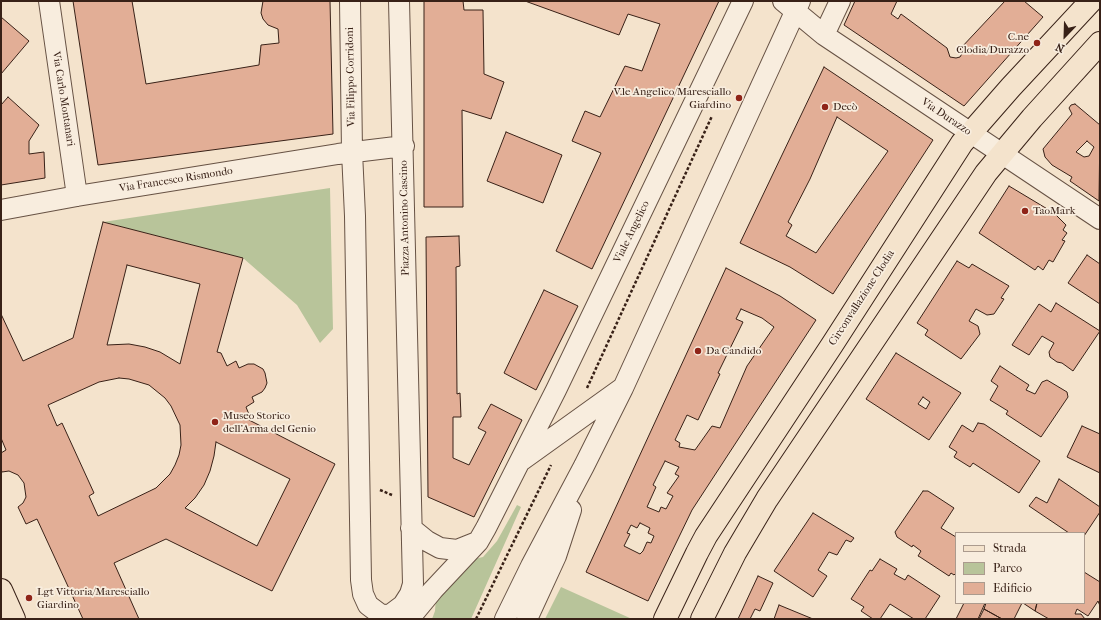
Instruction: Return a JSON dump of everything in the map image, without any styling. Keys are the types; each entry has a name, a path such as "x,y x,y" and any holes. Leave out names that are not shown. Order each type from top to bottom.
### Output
{"main road":[{"name":"Circonvallazione Clodia","path":"665,619 696,553 706,536 970,133 1091,1"},
{"path":"702,619 735,553 767,499 986,173 1032,118 1100,43"},
{"path":"1,590 14,619"}],"street":[{"name":"Via Carlo Montanari","path":"48,1 78,196"},
{"name":"Via Filippo Corridoni","path":"350,1 352,152"},
{"path":"399,1 404,146"},
{"name":"Viale Angelico","path":"400,617 433,590 478,542 490,521 556,390 743,1"},
{"path":"824,35 840,1"},
{"name":"Viale Angelico","path":"540,568 559,548 584,466 623,388 793,5"},
{"name":"Via Durazzo","path":"793,5 824,35 1100,219"},
{"name":"Piazza Antonino Cascino","path":"352,152 404,146 413,575 410,594 403,605 400,617"},
{"name":"Via Francesco Rismondo","path":"1,210 78,196 352,152"},
{"path":"352,152 356,216 362,580 365,600 361,619"},
{"name":"Viale Angelico","path":"519,462 623,388"},
{"path":"411,528 427,541 440,548 457,550 478,542"},
{"path":"505,619 540,568"},
{"path":"526,619 540,568"},
{"path":"365,600 368,605 380,614 400,617"}],"path":[{"path":"585,392 712,115"},
{"path":"476,619 553,462"},
{"path":"360,482 411,503"}],"green space":[{"path":"330,188 333,329 320,343 297,305 243,258 103,222"},
{"path":"517,505 521,507 471,619 432,619 435,611 436,598 470,560 483,557 497,541"},
{"path":"561,587 632,619 545,619"}],"building":[{"path":"73,1 132,1 146,84 259,65 261,45 279,43 278,29 268,25 263,19 261,13 263,1 330,1 333,134 98,165"},
{"path":"424,1 463,1 464,10 483,10 484,74 504,82 491,119 462,110 463,207 424,207"},
{"path":"525,1 719,1 592,269 556,251 601,153 572,141 585,111 600,117 625,66 642,71 660,24 628,14 619,35"},
{"path":"855,1 897,1 891,14 898,19 901,14 947,48 950,57 956,58 960,57 963,52 960,49 1005,1 1024,1 1043,17 964,106 844,25"},
{"path":"1,17 29,41 1,74"},
{"path":"824,67 933,140 833,294 790,267 740,243","holes":["837,117 888,151 816,253 786,236 792,225 788,222 810,179"]},
{"path":"8,97 39,125 29,141 29,154 44,152 45,178 1,185 1,105"},
{"path":"1075,104 1100,125 1099,201 1070,181 1072,177 1052,165 1045,157 1043,149 1072,114 1069,108 1071,105","holes":["1087,141 1094,147 1089,156 1084,157 1076,152"]},
{"path":"506,132 562,155 543,203 487,181"},
{"path":"1009,186 1054,213 1066,225 1063,230 1067,233 1062,240 1065,241 1053,262 1049,260 1043,270 1038,266 1035,270 979,233"},
{"name":"Museo Storico dell'Arma del Genio","path":"103,222 243,258 217,352 221,353 227,366 236,361 239,368 248,364 254,364 263,369 265,373 267,383 265,388 262,392 252,397 254,402 246,407 250,417 249,420 335,464 272,591 166,539 114,563 139,619 83,619 37,519 26,524 18,507 23,503 26,497 24,483 18,475 9,471 2,472 1,470 1,453 6,450 1,438 1,314 23,361 73,338","holes":["127,265 200,284 180,364 160,352 145,347 129,344 107,345","119,378 129,379 149,385 165,398 171,406 180,425 181,445 179,455 170,474 156,488 98,516 89,496 94,493 62,423 57,426 48,405 99,382","216,442 290,479 257,546 185,508 195,498 204,485 214,456"]},
{"path":"459,236 460,266 456,267 457,394 460,393 461,417 453,417 453,458 469,465 486,432 478,428 491,404 522,420 474,517 428,497 426,237"},
{"path":"1087,255 1100,264 1100,304 1068,283"},
{"path":"957,261 969,268 972,264 1009,286 1001,298 1004,299 994,314 987,315 976,309 969,321 978,326 980,334 961,359 925,335 928,330 917,323"},
{"path":"726,268 780,296 816,320 692,510 648,601 586,572","holes":["741,309 762,318 774,327 747,366 720,428 712,426 695,450 679,447 680,443 675,440 687,415 698,420 720,374 718,373 743,322 736,319","665,461 679,467 675,474 679,476 667,493 673,496 666,509 661,507 659,512 647,507 656,487 653,485","640,523 650,528 648,533 654,536 651,543 647,542 640,554 624,546 630,534 627,533 631,525 637,528"]},
{"path":"544,290 578,306 536,390 504,373"},
{"path":"1056,303 1100,331 1073,371 1050,357 1049,352 1054,343 1042,336 1029,355 1012,345 1039,304 1051,312"},
{"path":"896,353 961,393 929,440 866,399","holes":["923,397 930,402 926,409 918,404"]},
{"path":"1000,366 1029,385 1026,390 1035,394 1042,382 1047,380 1067,392 1068,397 1041,437 1006,414 1008,411 990,400 998,386 991,381"},
{"path":"978,423 984,424 1040,461 1019,493 973,463 970,467 954,457 957,452 949,447 962,425 973,432"},
{"path":"1082,426 1100,434 1100,473 1067,457"},
{"path":"1059,479 1100,507 1100,512 1085,534 1085,532 1068,532 1029,506 1036,497 1047,503"},
{"path":"923,491 928,491 954,508 941,528 955,536 955,574 954,575 951,573 949,576 918,556 921,551 897,537 895,532"},
{"path":"813,513 854,538 851,542 846,540 837,555 829,552 818,570 827,576 813,597 774,571"},
{"path":"880,559 897,569 894,574 905,580 908,575 940,596 925,619 914,619 890,604 880,619 873,619 861,611 864,607 851,599 870,570 872,571"},
{"path":"1085,573 1100,582 1100,606 1098,601 1088,616 1077,609 1075,614 1081,614 1085,619 1049,619 1035,611 1037,604 1085,604"},
{"path":"758,576 773,583 760,611 755,609 750,619 738,619"},
{"path":"964,604 985,604 978,619 956,619"},
{"path":"986,604 1022,604 1014,619 1002,619 984,609"},
{"path":"1024,604 1037,604 1035,611"},
{"path":"779,605 813,619 774,619"},
{"path":"984,609 1002,619 979,619"}],"place":[{"name":"C.ne Clodia/Durazzo","path":"1037,43"},
{"name":"V.le Angelico/Maresciallo Giardino","path":"739,98"},
{"name":"Decò","path":"825,107"},
{"name":"TaoMark","path":"1025,211"},
{"name":"Da Candido","path":"698,351"},
{"name":"Museo Storico dell'Arma del Genio","path":"215,422"},
{"name":"Lgt Vittoria/Maresciallo Giardino","path":"29,598"}]}
